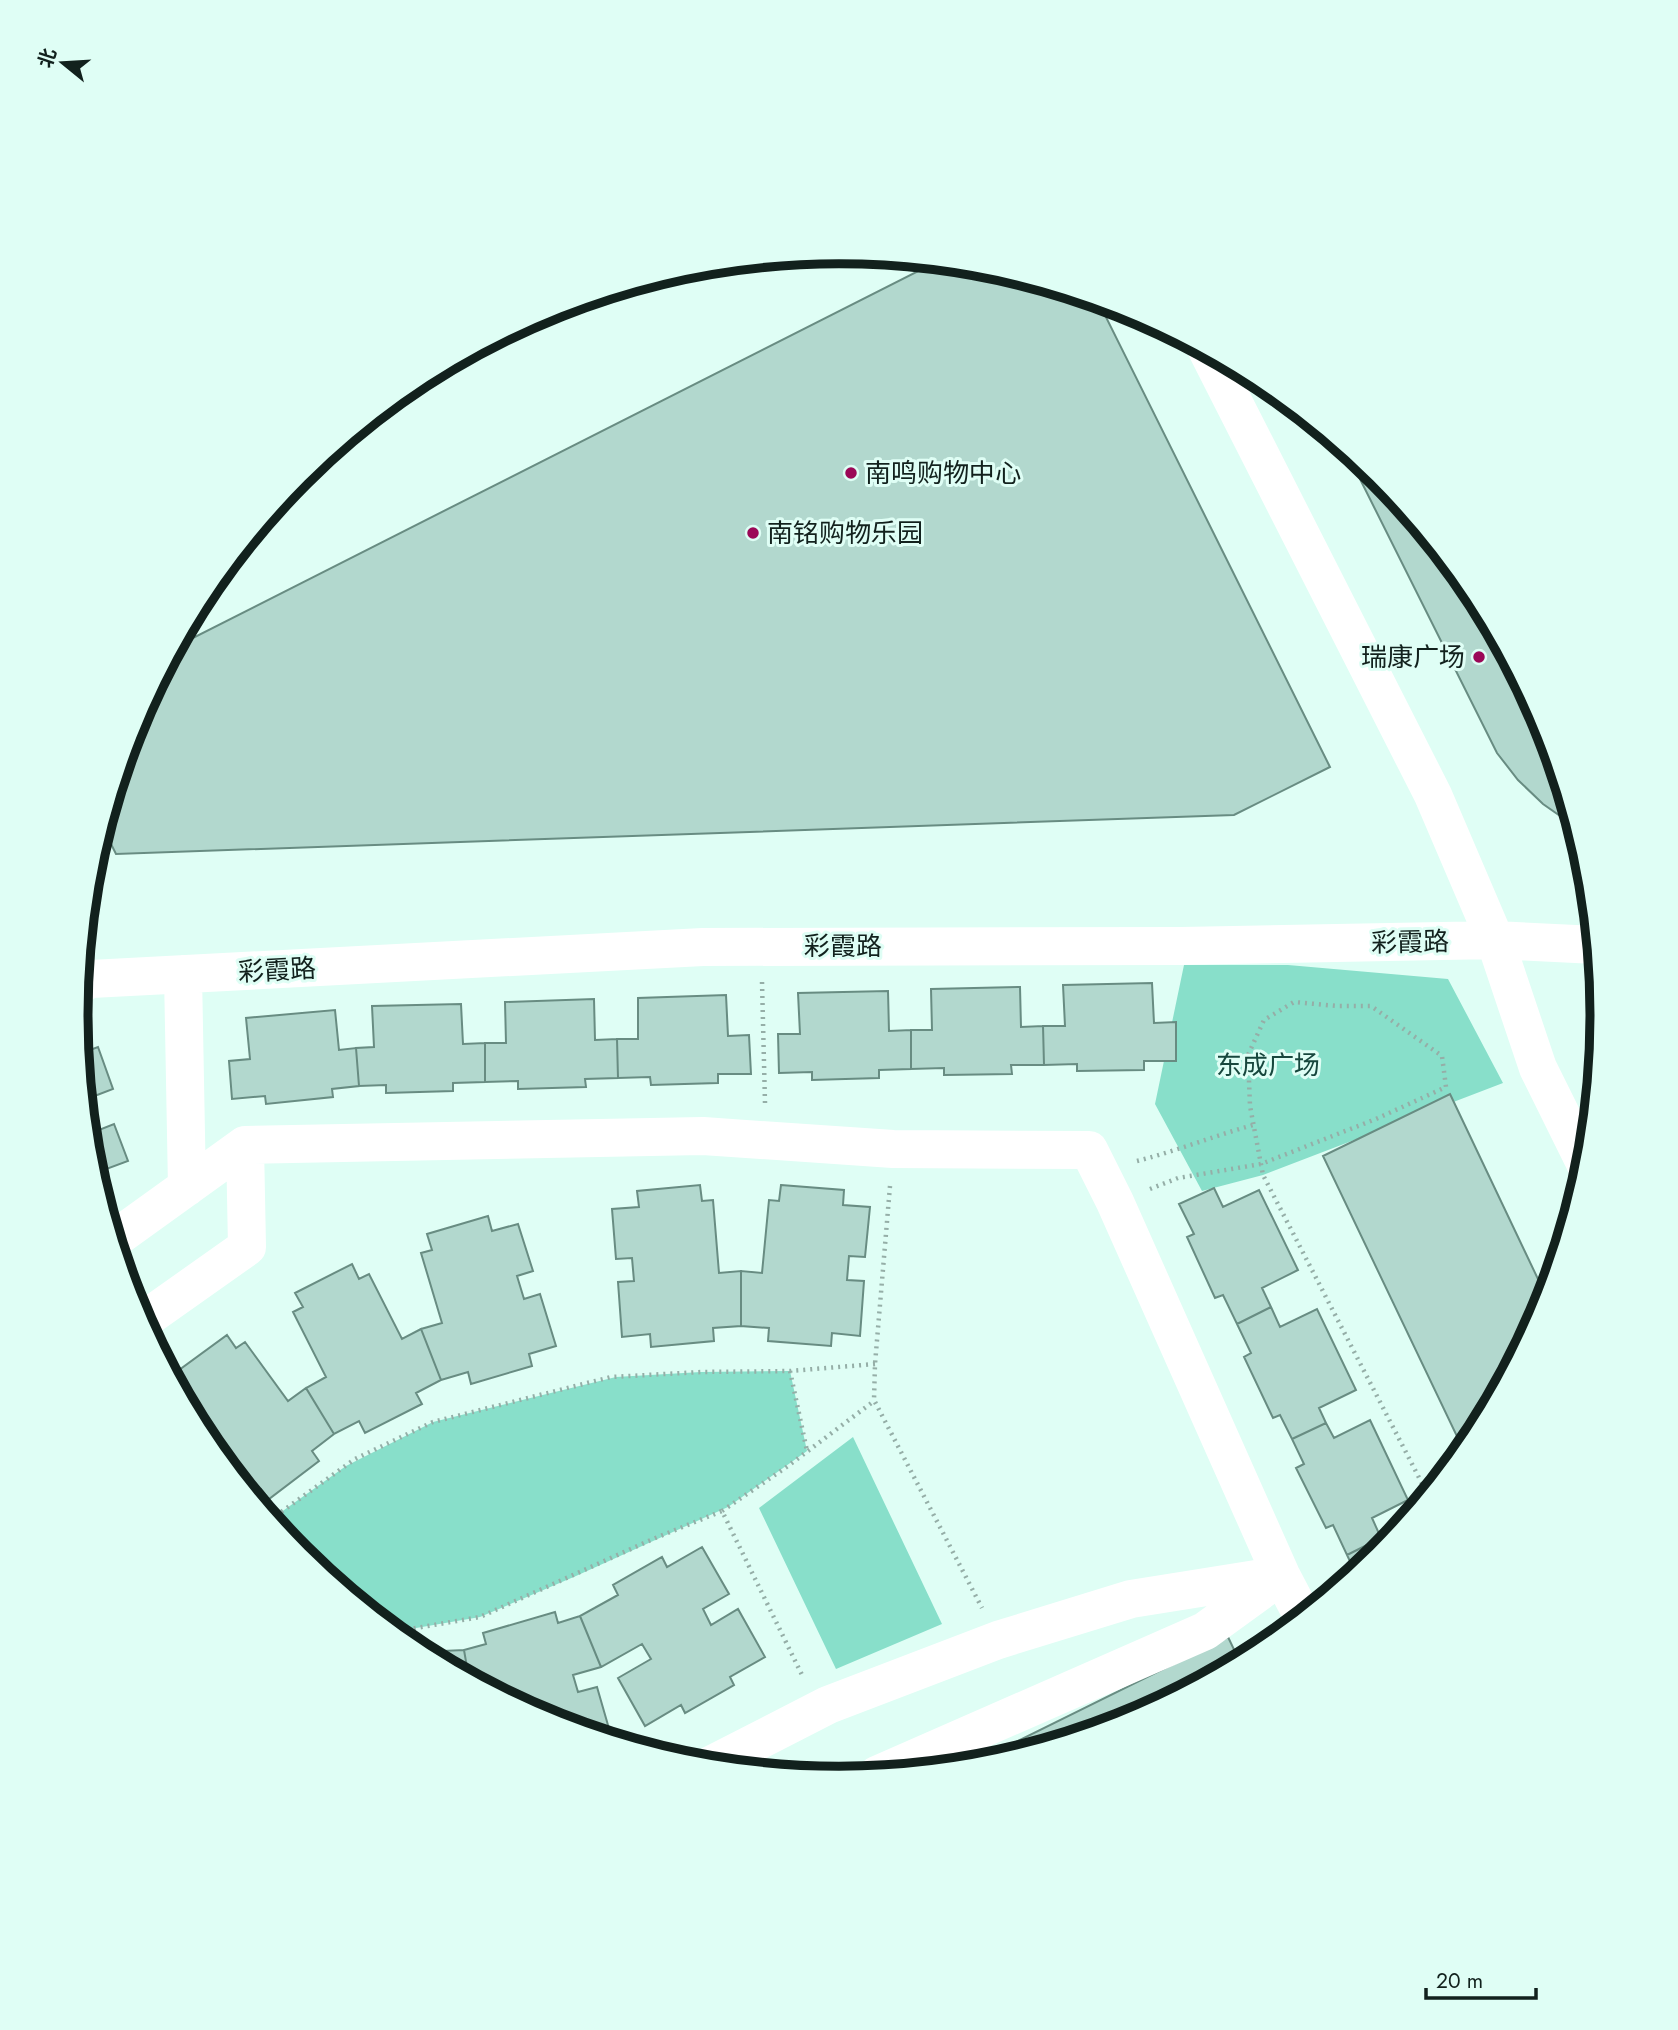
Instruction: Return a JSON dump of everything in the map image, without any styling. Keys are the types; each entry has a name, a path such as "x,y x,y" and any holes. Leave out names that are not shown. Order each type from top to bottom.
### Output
{"street":[{"path":"1214,363 1433,795 1495,940 1538,1068 1578,1149"},
{"name":"彩霞路","path":"89,974 183,975 703,947 1168,946 1495,940 1587,945"},
{"path":"183,975 187,1186"},
{"path":"120,1235 245,1145 703,1136 893,1149 1089,1150 1299,1609"},
{"path":"151,1315 247,1248 245,1145"},
{"path":"726,1758 819,1710 998,1640 1132,1599 1281,1575"},
{"path":"901,1764 1205,1631 1281,1575"}],"path":[{"path":"761,946 766,1141"},
{"path":"1178,1178 1261,1164 1376,1119 1446,1087 1442,1056 1371,1006 1294,1002 1264,1020 1248,1055 1250,1106 1253,1125 1261,1164 1263,1175 1423,1486"},
{"path":"1099,1171 1168,1153 1253,1125"},
{"path":"893,1149 874,1400 998,1640"},
{"path":"278,1514 355,1459 433,1422 611,1377 790,1371 875,1364"},
{"path":"790,1371 807,1451"},
{"path":"407,1630 480,1617 722,1511 874,1400"},
{"path":"722,1511 819,1710"}],"green space":[{"name":"东成广场","path":"1184,965 1288,965 1448,979 1503,1083 1263,1175 1202,1191 1155,1104"},
{"path":"790,1371 807,1451 728,1507 480,1617 407,1630 344,1580 278,1514 346,1466 433,1422 616,1377"},
{"path":"853,1437 942,1624 836,1669 759,1508"}],"building":[{"name":"南铭购物乐园","path":"923,269 937,270 1034,289 1103,312 1330,767 1234,815 116,854 109,839 127,773 145,727 187,641"},
{"name":"瑞康广场","path":"1356,471 1404,520 1435,558 1490,639 1533,727 1565,819 1543,804 1518,780 1497,753"},
{"path":"1152,983 1154,1023 1176,1022 1176,1061 1144,1061 1144,1070 1077,1071 1077,1064 1044,1065 1043,1026 1065,1026 1063,985"},
{"path":"1020,987 1021,1027 1043,1026 1044,1065 1011,1065 1012,1074 944,1075 944,1068 911,1069 911,1030 932,1030 931,989"},
{"path":"888,991 889,1031 911,1030 911,1069 879,1070 879,1078 812,1080 812,1072 779,1073 778,1034 800,1034 798,993"},
{"path":"726,995 728,1036 749,1035 751,1074 718,1074 718,1083 651,1085 650,1077 618,1078 617,1039 638,1039 638,998"},
{"path":"594,999 595,1040 617,1039 618,1078 585,1079 586,1087 518,1089 518,1081 485,1082 485,1043 506,1043 505,1002"},
{"path":"461,1004 463,1044 485,1043 485,1082 453,1083 453,1091 386,1093 386,1085 359,1086 356,1048 374,1047 372,1006"},
{"path":"335,1010 339,1050 356,1048 359,1086 332,1089 333,1097 266,1104 265,1096 232,1099 229,1061 250,1059 246,1018"},
{"path":"98,1047 113,1089 92,1097 89,1064 89,1050"},
{"path":"1450,1094 1540,1284 1490,1391 1459,1440 1323,1156"},
{"path":"114,1124 128,1161 104,1170 97,1131"},
{"path":"700,1185 702,1201 713,1200 719,1273 741,1271 741,1326 713,1328 714,1341 651,1347 650,1334 622,1337 618,1282 634,1281 632,1258 616,1259 612,1209 639,1207 637,1191"},
{"path":"781,1185 844,1190 843,1205 870,1207 865,1257 849,1256 847,1280 864,1281 860,1336 832,1333 831,1346 768,1341 769,1328 741,1326 741,1271 762,1273 769,1200 779,1201"},
{"path":"1214,1188 1223,1207 1259,1190 1298,1270 1262,1288 1271,1307 1237,1324 1223,1295 1215,1298 1187,1237 1194,1234 1179,1204"},
{"path":"488,1216 492,1231 518,1224 533,1271 517,1276 524,1299 540,1294 556,1346 529,1354 532,1366 471,1384 468,1372 441,1380 421,1329 442,1323 421,1253 432,1250 427,1234"},
{"path":"352,1264 359,1279 369,1274 402,1339 421,1329 441,1380 416,1393 422,1404 365,1433 359,1421 334,1434 306,1388 326,1377 293,1312 303,1307 295,1293"},
{"path":"1271,1307 1280,1327 1317,1309 1356,1390 1319,1408 1326,1423 1292,1439 1280,1415 1273,1418 1244,1357 1251,1353 1237,1324"},
{"path":"227,1335 236,1348 245,1342 288,1401 306,1388 334,1434 312,1451 319,1461 269,1499 261,1489 258,1491 214,1433 178,1371"},
{"path":"1370,1420 1408,1500 1372,1518 1380,1536 1374,1541 1347,1555 1333,1525 1326,1528 1296,1468 1304,1464 1292,1439 1326,1423 1334,1438"},
{"path":"1374,1541 1351,1564 1347,1555"},
{"path":"702,1547 729,1594 703,1609 711,1625 738,1609 765,1657 730,1677 734,1685 685,1713 681,1705 645,1726 618,1678 651,1659 642,1644 601,1667 580,1616 618,1595 613,1585 662,1557 667,1567"},
{"path":"555,1612 558,1623 580,1616 601,1667 573,1675 578,1692 597,1687 610,1731 551,1709 467,1668 464,1650 486,1644 483,1633"},
{"path":"1228,1637 1236,1653 1171,1689 1127,1709 1081,1727 1003,1748"},
{"path":"464,1650 467,1668 439,1651"}],"place":[{"name":"南鸣购物中心","path":"851,473"},
{"name":"南铭购物乐园","path":"753,533"},
{"name":"瑞康广场","path":"1479,657"}]}
